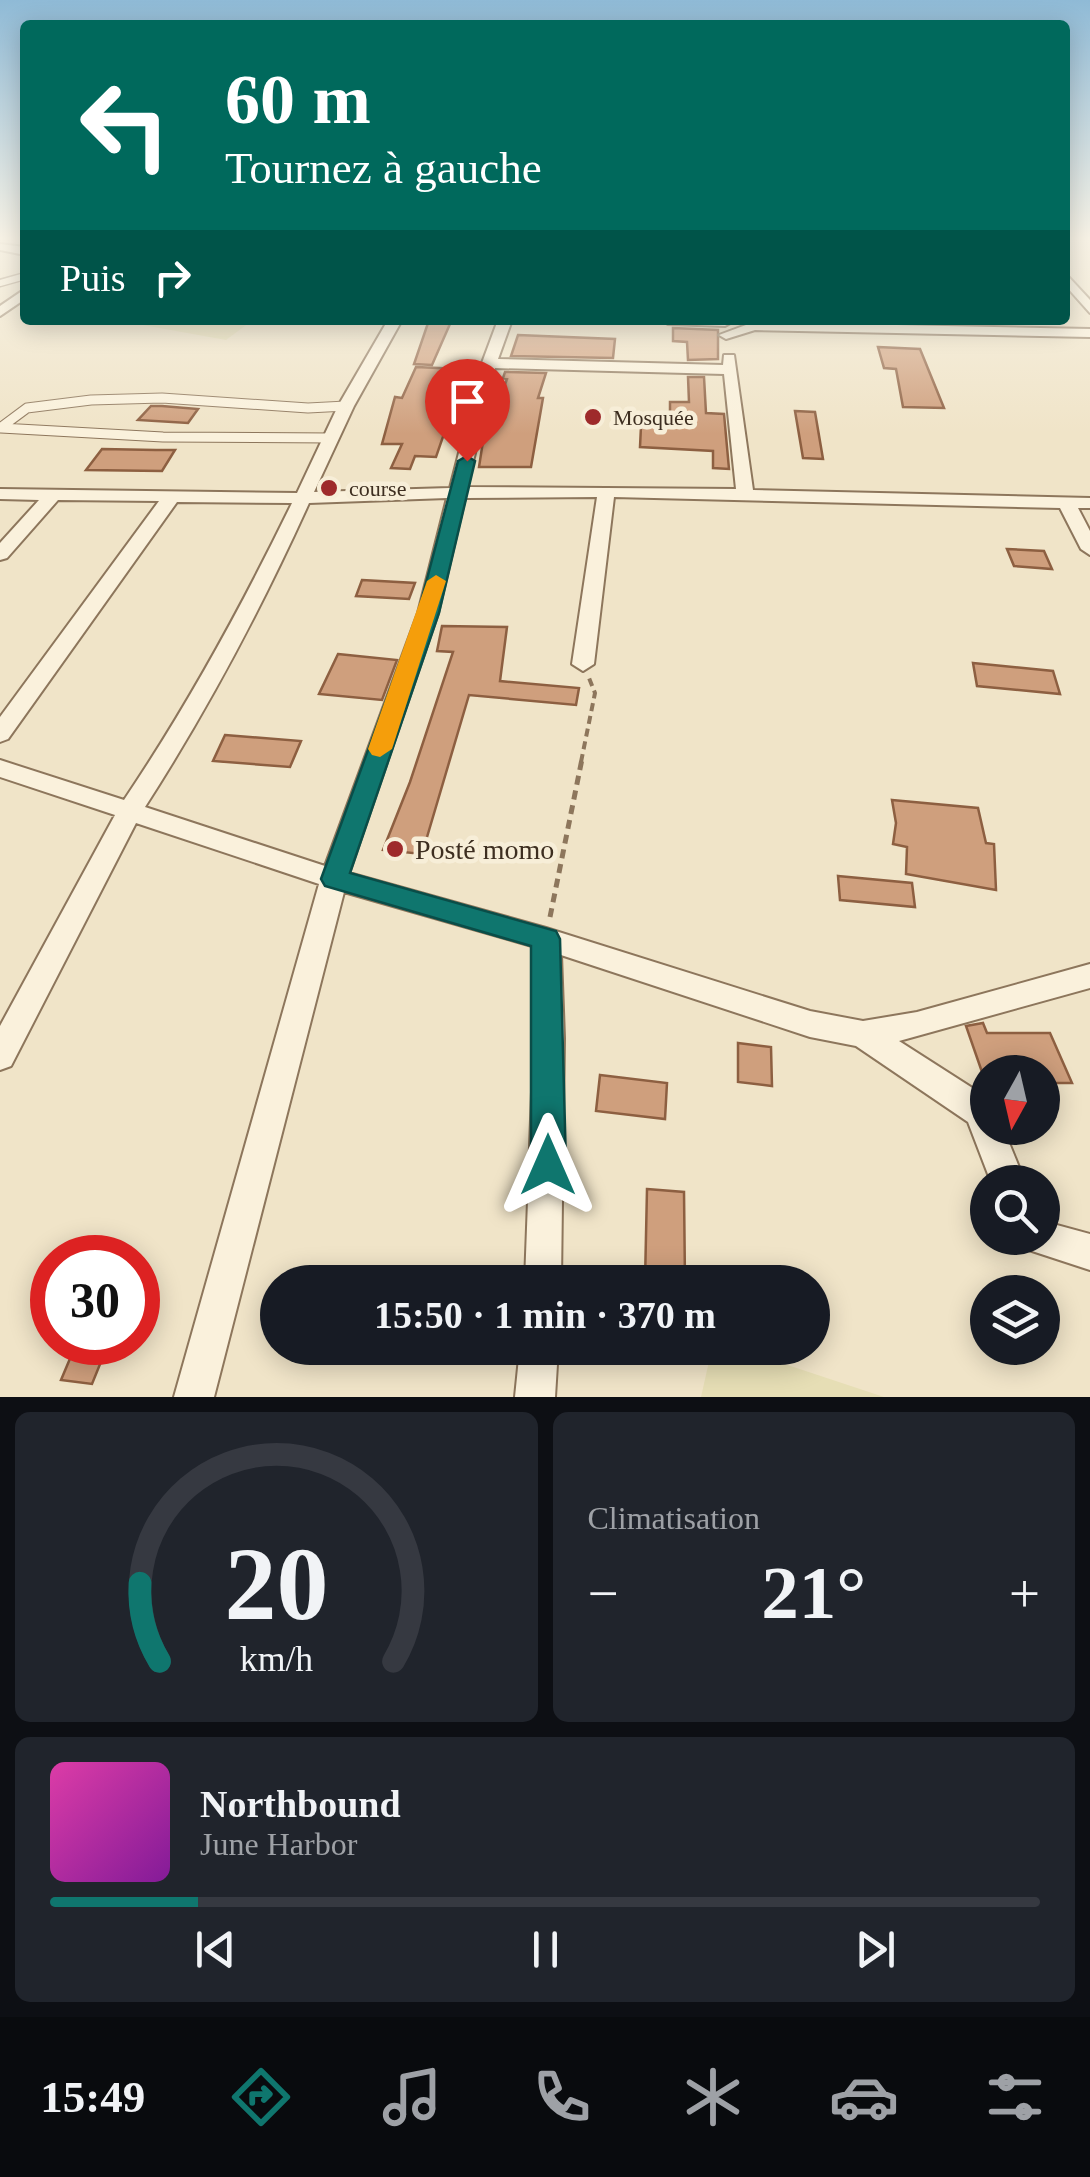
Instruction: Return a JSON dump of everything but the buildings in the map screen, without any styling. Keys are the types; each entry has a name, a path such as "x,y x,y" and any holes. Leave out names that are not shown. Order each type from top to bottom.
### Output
{"street":[{"path":"0,1056 129,812 182,732 252,607 346,406 392,325"},
{"path":"194,1397 334,879 428,613 489,363 503,325"},
{"path":"745,496 726,326 1090,333"},
{"path":"489,363 730,370"},
{"path":"0,494 304,498 460,490 1090,503"},
{"path":"583,664 606,493"},
{"path":"0,554 54,494"},
{"path":"0,734 171,496"},
{"path":"1067,503 1090,549"},
{"path":"0,768 334,879 546,939 810,1024 863,1034 968,1012 1090,976"},
{"path":"544,1265 549,1056 546,939"},
{"path":"863,1034 981,1112 1001,1165"},
{"path":"1060,1243 1090,1252"},
{"path":"535,1397 537,1365"}],"lane":[{"path":"0,428 26,408 90,400 162,398 308,408 346,406"},
{"path":"0,428 163,437 332,438"}],"path":[{"path":"546,939 577,800 595,692 583,664"}],"shaded area":[{"path":"143,325 246,325 226,340"},
{"path":"708,1365 787,1365 884,1397 701,1397"}],"slow traffic":[{"path":"380,749 436,581"}],"place":[{"name":"Mosquée","path":"593,417"},
{"name":"course","path":"329,488"},
{"name":"Posté momo","path":"395,849"}],"route":[{"path":"467,461 428,613 334,879 546,939 548,1165"}]}
